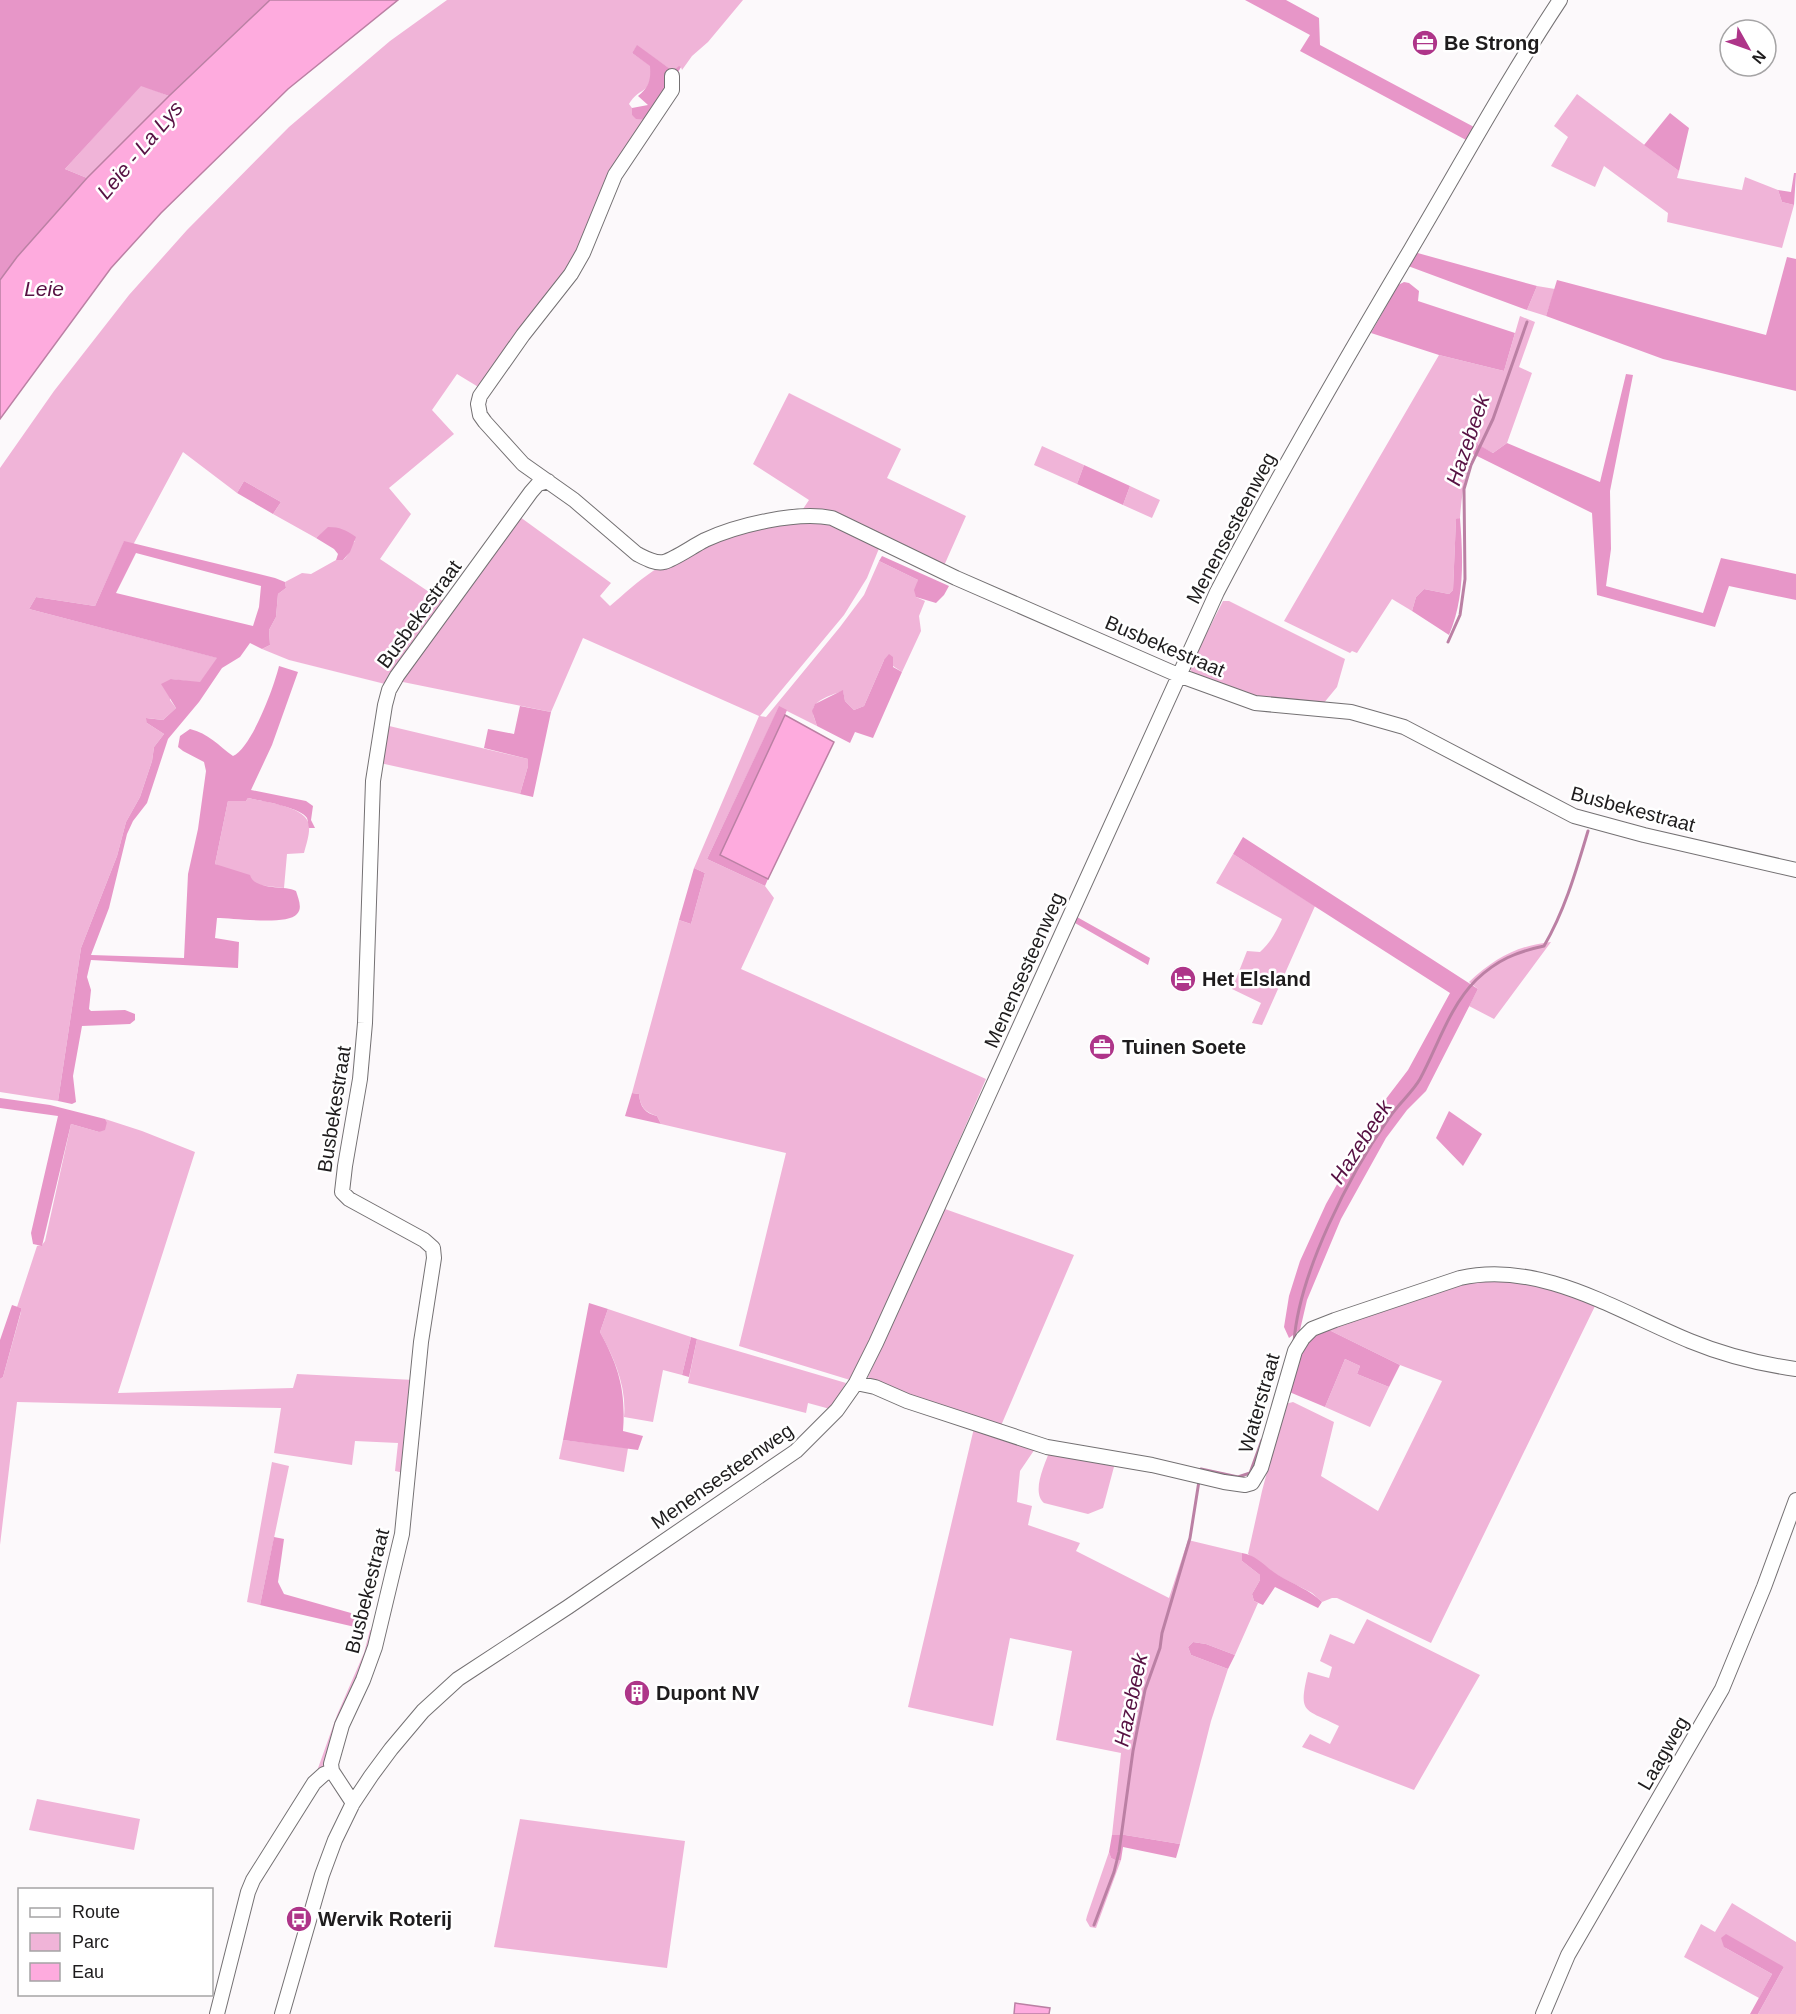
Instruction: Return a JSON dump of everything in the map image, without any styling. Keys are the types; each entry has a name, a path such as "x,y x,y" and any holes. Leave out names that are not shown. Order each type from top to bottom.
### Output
{"street":[{"name":"Menensesteenweg","path":"282,2014 322,1875 353,1803 391,1749 423,1711 458,1679 568,1607 796,1451 837,1410 856,1383 1217,592 1261,508 1558,1"},
{"name":"Busbekestraat","path":"672,76 672,90 615,175 572,274 523,334 480,396 478,404 484,422 523,464 574,500 638,554 649,560 663,562 707,539 768,521 817,515 832,518 956,578 1178,675 1255,703 1351,712 1404,727 1574,816 1644,835 1796,870"},
{"name":"Busbekestraat","path":"332,1771 331,1764 342,1725 363,1680 375,1647 402,1534 421,1342 434,1258 432,1248 424,1240 349,1199 342,1192 360,1079 365,1023 373,781 381,728 389,690 397,676 531,492 538,484 548,481"},
{"name":"Waterstraat","path":"856,1383 875,1387 907,1401 1047,1447 1152,1465 1245,1485 1252,1483 1261,1468 1295,1351 1307,1334 1323,1324 1460,1278 1491,1273 1548,1281 1715,1350 1752,1361 1796,1369"},
{"name":"Laagweg","path":"1543,2014 1568,1955 1722,1689 1760,1598 1796,1500"},
{"path":"217,2014 253,1880 314,1783 324,1774 332,1771 353,1803"}],"green space":[{"path":"447,0 743,0 682,70 681,67 673,71 637,46 632,53 651,66 651,76 647,86 629,104 632,108 632,115 651,120 571,269 480,388 457,374 432,410 454,434 389,488 411,514 380,559 447,604 385,684 289,660 262,649 270,645 269,630 276,617 278,594 286,588 285,582 302,573 311,574 336,560 343,560 355,541 328,528 316,538 273,514 281,502 244,481 237,493 183,452 133,545 124,542 95,606 36,597 29,609 218,658 200,683 171,679 170,700 176,708 163,720 147,718 147,723 164,734 154,747 152,761 140,797 126,822 117,856 81,948 58,1101 0,1092 0,468 54,391 129,295 187,230 289,127 390,41"},
{"path":"141,85 169,96 87,178 65,169"},
{"path":"1577,94 1679,171 1677,178 1742,190 1745,177 1778,190 1782,202 1794,205 1782,248 1667,222 1668,213 1604,166 1595,187 1551,166 1568,137 1554,126"},
{"path":"1537,286 1555,289 1546,316 1527,310"},
{"path":"1520,316 1535,322 1519,367 1532,373 1507,443 1493,453 1477,445 1473,454 1465,480 1460,518 1456,520 1453,590 1449,594 1424,589 1416,597 1412,611 1392,599 1357,653 1352,651 1350,653 1284,621 1439,355 1504,371"},
{"path":"789,393 901,449 887,478 966,516 943,568 801,512 809,500 753,464"},
{"path":"1042,446 1084,465 1077,484 1034,465"},
{"path":"1130,486 1160,500 1152,518 1123,505"},
{"path":"520,517 611,583 600,596 610,606 642,579 668,562 712,543 764,526 810,518 826,520 880,546 867,578 844,615 760,716 766,717 864,595 879,561 918,580 916,597 925,601 919,616 921,631 902,672 884,660 864,706 854,710 845,701 843,691 829,696 816,704 814,708 813,714 817,726 779,707 707,859 765,886 774,898 741,969 986,1079 891,1296 850,1380 739,1346 786,1153 661,1124 657,1116 644,1108 639,1094 632,1093 679,920 691,924 705,873 694,868 759,716 583,638 551,712 398,681"},
{"path":"1223,601 1229,601 1345,659 1337,687 1323,704 1251,697 1195,676 1189,668"},
{"path":"385,725 528,759 520,794 380,763"},
{"path":"248,798 293,809 306,819 309,825 304,853 287,854 284,888 258,885 215,864 228,801 246,801"},
{"path":"1233,854 1315,906 1262,1025 1252,1023 1261,1003 1232,989 1247,951 1260,952 1273,937 1282,919 1216,883"},
{"path":"1551,942 1494,1019 1469,1006 1478,989 1469,982 1488,966 1517,950"},
{"path":"105,1119 195,1152 118,1393 293,1388 297,1374 414,1380 404,1473 395,1471 398,1443 355,1441 352,1465 274,1453 281,1408 17,1402 0,1545 0,1379 3,1377 21,1312 21,1308 17,1307 37,1246 42,1245 45,1241 71,1124 99,1132 107,1122"},
{"path":"945,1209 1074,1255 1000,1428 871,1382 868,1377"},
{"path":"1490,1277 1544,1285 1596,1304 1431,1643 1337,1598 1322,1602 1312,1593 1275,1574 1248,1554 1285,1404 1293,1402 1334,1422 1321,1476 1378,1511 1442,1381 1400,1365 1323,1327 1408,1298"},
{"path":"608,1309 691,1337 682,1375 663,1370 653,1422 624,1417 623,1395 618,1373 600,1332"},
{"path":"697,1339 846,1383 830,1409 808,1403 806,1413 688,1383"},
{"path":"1345,1359 1360,1366 1357,1374 1389,1387 1370,1427 1325,1407"},
{"path":"974,1428 1037,1446 1020,1471 1017,1502 1032,1506 1028,1525 1080,1543 1076,1551 1169,1598 1188,1540 1242,1553 1242,1561 1260,1575 1260,1580 1252,1594 1254,1601 1258,1603 1235,1655 1206,1644 1193,1642 1188,1647 1191,1655 1228,1669 1211,1721 1180,1844 1112,1835 1121,1753 1056,1740 1072,1651 1010,1638 993,1726 908,1707"},
{"path":"563,1440 628,1448 624,1472 559,1459"},
{"path":"1050,1450 1115,1463 1103,1508 1088,1514 1044,1503 1040,1498 1039,1485"},
{"path":"272,1462 289,1466 260,1605 247,1602"},
{"path":"1367,1619 1480,1675 1414,1790 1302,1747 1310,1734 1330,1744 1339,1726 1311,1712 1304,1703 1308,1672 1329,1678 1332,1667 1320,1661 1330,1634 1354,1644"},
{"path":"370,1630 375,1631 327,1764 317,1771 337,1715 364,1653"},
{"path":"37,1799 140,1819 134,1850 29,1830"},
{"path":"520,1819 685,1841 667,1968 494,1947"},
{"path":"1109,1852 1111,1858 1121,1860 1096,1928 1090,1927 1086,1920 1087,1916"},
{"path":"1732,1903 1796,1942 1796,2014 1758,2014 1784,1967 1724,1947 1772,1974 1759,1998 1684,1957 1701,1924 1715,1932"}],"shaded area":[{"path":"0,0 270,0 169,96 141,86 65,169 87,178 17,257 0,280"},
{"path":"1245,0 1286,0 1319,18 1320,45 1474,127 1466,140 1300,51 1310,35"},
{"path":"637,45 673,71 681,67 651,120 636,119 632,115 632,108 648,105 638,96 648,83 650,66 632,53"},
{"path":"1670,113 1689,128 1679,171 1644,145"},
{"path":"1794,173 1796,173 1794,205 1782,202 1778,190 1791,192"},
{"path":"1414,252 1537,286 1527,310 1408,266"},
{"path":"1787,257 1796,259 1796,391 1663,359 1546,316 1557,280 1766,335"},
{"path":"1404,282 1419,291 1418,301 1515,333 1504,371 1439,355 1371,333 1398,285"},
{"path":"1626,374 1633,375 1610,491 1611,549 1606,586 1703,613 1721,558 1796,574 1796,600 1729,586 1715,627 1597,595 1592,513 1473,454 1477,444 1493,453 1507,443 1600,482"},
{"path":"1084,465 1130,486 1123,505 1077,484"},
{"path":"244,481 281,502 273,514 237,493"},
{"path":"1460,518 1462,563 1460,592 1449,635 1412,611 1416,597 1424,589 1449,594 1453,590 1456,519"},
{"path":"328,527 343,529 356,537 350,552 343,560 336,560 338,554 334,549 316,538"},
{"path":"124,541 275,578 285,582 286,588 278,594 276,617 269,630 270,645 262,649 250,643 240,657 222,668 199,702 168,739 147,803 133,821 127,834 109,908 91,955 184,958 188,874 198,829 206,771 204,762 178,747 180,736 190,729 196,731 233,756 248,741 255,729 279,666 298,672 272,745 251,790 306,801 313,806 311,820 315,828 309,828 307,818 303,814 289,808 248,798 246,801 228,801 215,864 250,875 253,880 263,886 296,891 300,903 299,912 291,918 272,921 217,918 215,938 239,942 238,968 91,960 87,977 91,990 89,1009 91,1011 125,1010 135,1014 135,1020 130,1024 82,1026 73,1076 76,1102 72,1104 58,1101 81,948 117,856 126,822 140,797 152,761 154,747 164,734 147,723 146,718 163,720 176,708 161,684 171,679 200,682 217,658 29,609 36,597 95,606","holes":["136,553 261,586 259,607 253,626 116,593"]},
{"path":"882,556 949,586 936,603 916,597 914,590 918,580 879,561"},
{"path":"889,654 893,657 893,667 902,672 873,738 855,732 850,743 817,726 812,711 815,704 843,690 845,701 854,710 864,706 884,660"},
{"path":"520,706 551,712 533,797 520,794 528,759 484,748 488,729 514,734"},
{"path":"779,706 787,710 720,855 768,879 765,886 707,859"},
{"path":"1243,837 1478,989 1426,1091 1407,1110 1386,1138 1341,1219 1307,1300 1300,1330 1289,1338 1284,1327 1289,1296 1300,1261 1326,1204 1382,1104 1408,1070 1450,993 1233,854"},
{"path":"694,868 705,873 691,924 679,920"},
{"path":"1077,917 1150,958 1148,965 1075,923"},
{"path":"632,1093 639,1094 644,1109 657,1116 661,1124 625,1116"},
{"path":"0,1098 50,1105 105,1119 107,1122 105,1130 99,1132 71,1124 42,1246 33,1244 31,1233 58,1116 0,1108"},
{"path":"1449,1111 1482,1134 1463,1166 1436,1138"},
{"path":"589,1303 608,1309 600,1332 620,1380 624,1417 623,1431 643,1436 638,1450 563,1440"},
{"path":"12,1305 21,1308 21,1311 3,1377 0,1379 0,1340"},
{"path":"1323,1327 1400,1365 1389,1387 1357,1374 1360,1366 1345,1359 1325,1407 1287,1391 1301,1344"},
{"path":"691,1337 697,1339 689,1377 682,1375"},
{"path":"274,1537 284,1539 278,1582 284,1594 358,1615 355,1627 260,1605"},
{"path":"1242,1553 1257,1559 1317,1598 1322,1602 1318,1608 1275,1587 1263,1605 1254,1601 1252,1594 1260,1580 1260,1575 1242,1561"},
{"path":"1193,1642 1206,1644 1235,1655 1228,1669 1191,1655 1188,1647"},
{"path":"1112,1835 1180,1844 1176,1858 1123,1847 1121,1860 1117,1861 1111,1858 1109,1852"},
{"path":"1726,1934 1784,1967 1758,2014 1750,2014 1772,1974 1724,1947 1721,1938"}],"water":[{"name":"Leie","path":"270,0 398,0 288,89 161,213 111,268 0,419 0,280 17,257 87,178"},
{"path":"785,715 834,742 768,879 720,855"},
{"path":"1015,2003 1050,2008 1049,2014 1014,2014"}],"waterway":[{"name":"Hazebeek","path":"1448,642 1460,615 1465,579 1464,489 1471,465 1493,419 1527,322"},
{"name":"Hazebeek","path":"1294,1342 1305,1286 1328,1225 1358,1167 1393,1113 1420,1079 1451,1014 1476,980 1499,962 1516,954 1544,946 1564,904 1588,831"},
{"name":"Hazebeek","path":"1201,1469 1238,1477 1250,1473 1262,1440"},
{"name":"Hazebeek","path":"1094,1925 1119,1852 1133,1751 1145,1690 1160,1648 1162,1633 1190,1538 1199,1481"}],"place":[{"name":"Be Strong","path":"1425,43"},
{"name":"Het Elsland","path":"1183,979"},
{"name":"Tuinen Soete","path":"1102,1047"},
{"name":"Dupont NV","path":"637,1693"},
{"name":"Wervik Roterij","path":"299,1919"}],"water label":[{"name":"Leie - La Lys","path":"140,150"}]}
